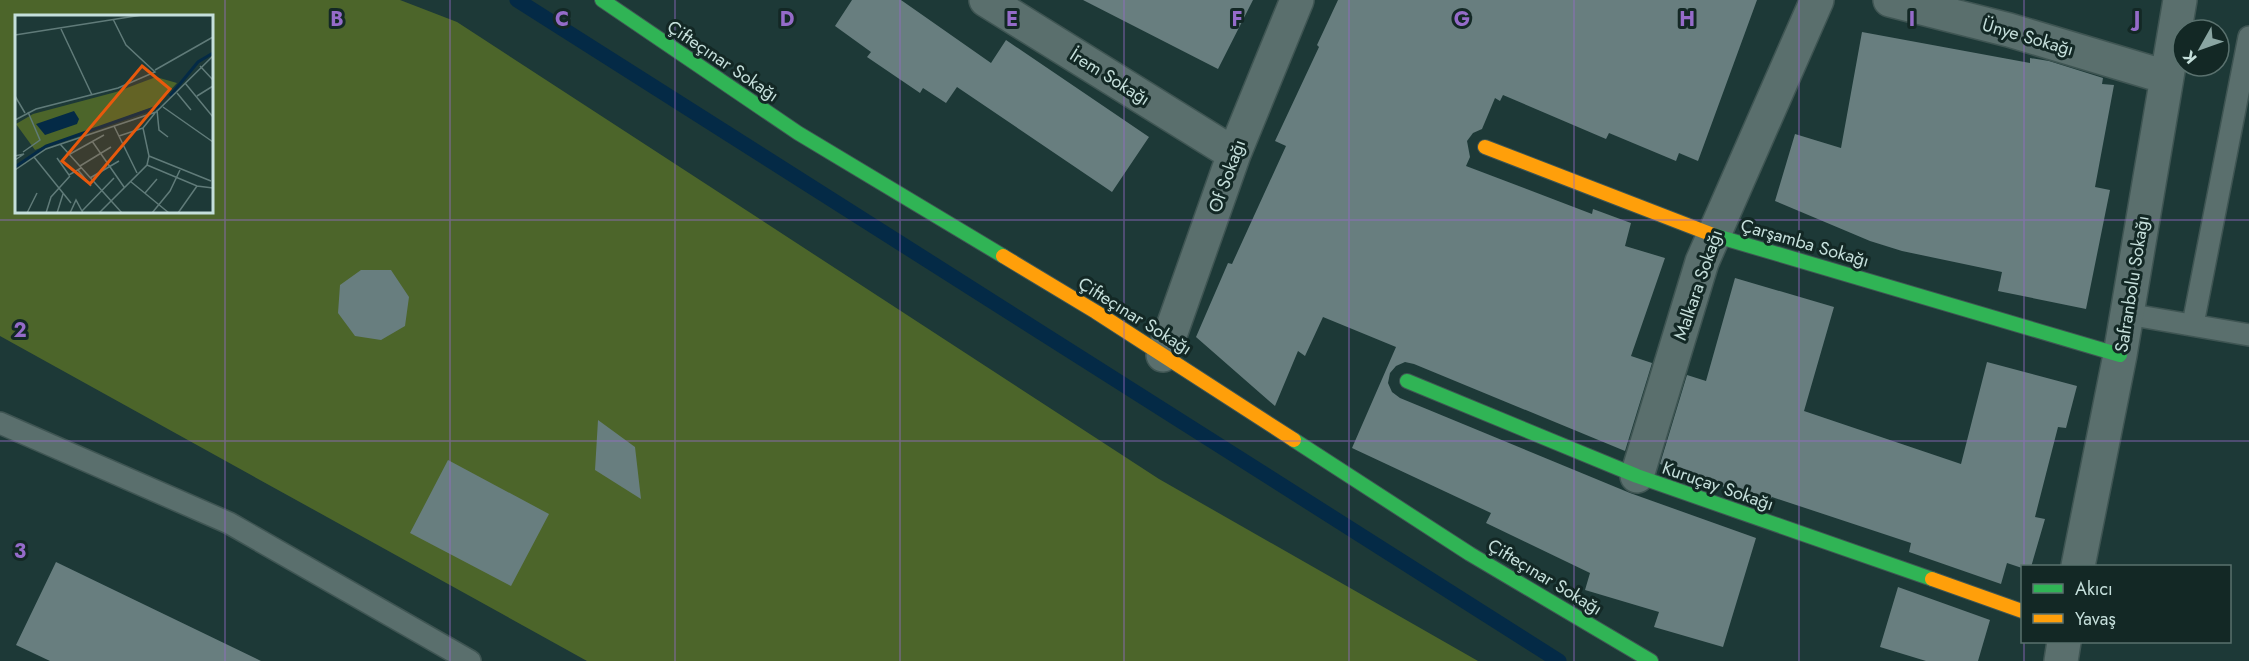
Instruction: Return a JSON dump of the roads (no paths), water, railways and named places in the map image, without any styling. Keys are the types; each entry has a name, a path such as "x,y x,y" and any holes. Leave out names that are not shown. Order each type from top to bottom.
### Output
{"street":[{"name":"Çifteçınar Sokağı","path":"602,0 798,133 1096,312 1470,554 1651,661"},
{"name":"İrem Sokağı","path":"986,0 1234,154"},
{"name":"Of Sokağı","path":"1163,355 1234,154 1297,0"},
{"name":"Malkara Sokağı","path":"1638,476 1702,262 1816,0"},
{"name":"Ünye Sokağı","path":"1890,0 2009,30 2166,76"},
{"name":"Safranbolu Sokağı","path":"2078,565 2121,355 2180,0"},
{"name":"Çarşamba Sokağı","path":"1485,147 1714,235 2121,355"},
{"name":"Kuruçay Sokağı","path":"1407,381 1638,476 2021,611"},
{"path":"2061,661 2064,643"}],"lane":[{"path":"2193,324 2249,37"},
{"path":"2127,314 2249,335"},
{"path":"0,423 229,523 470,661"}],"waterway":[{"path":"517,0 1559,661"}]}
